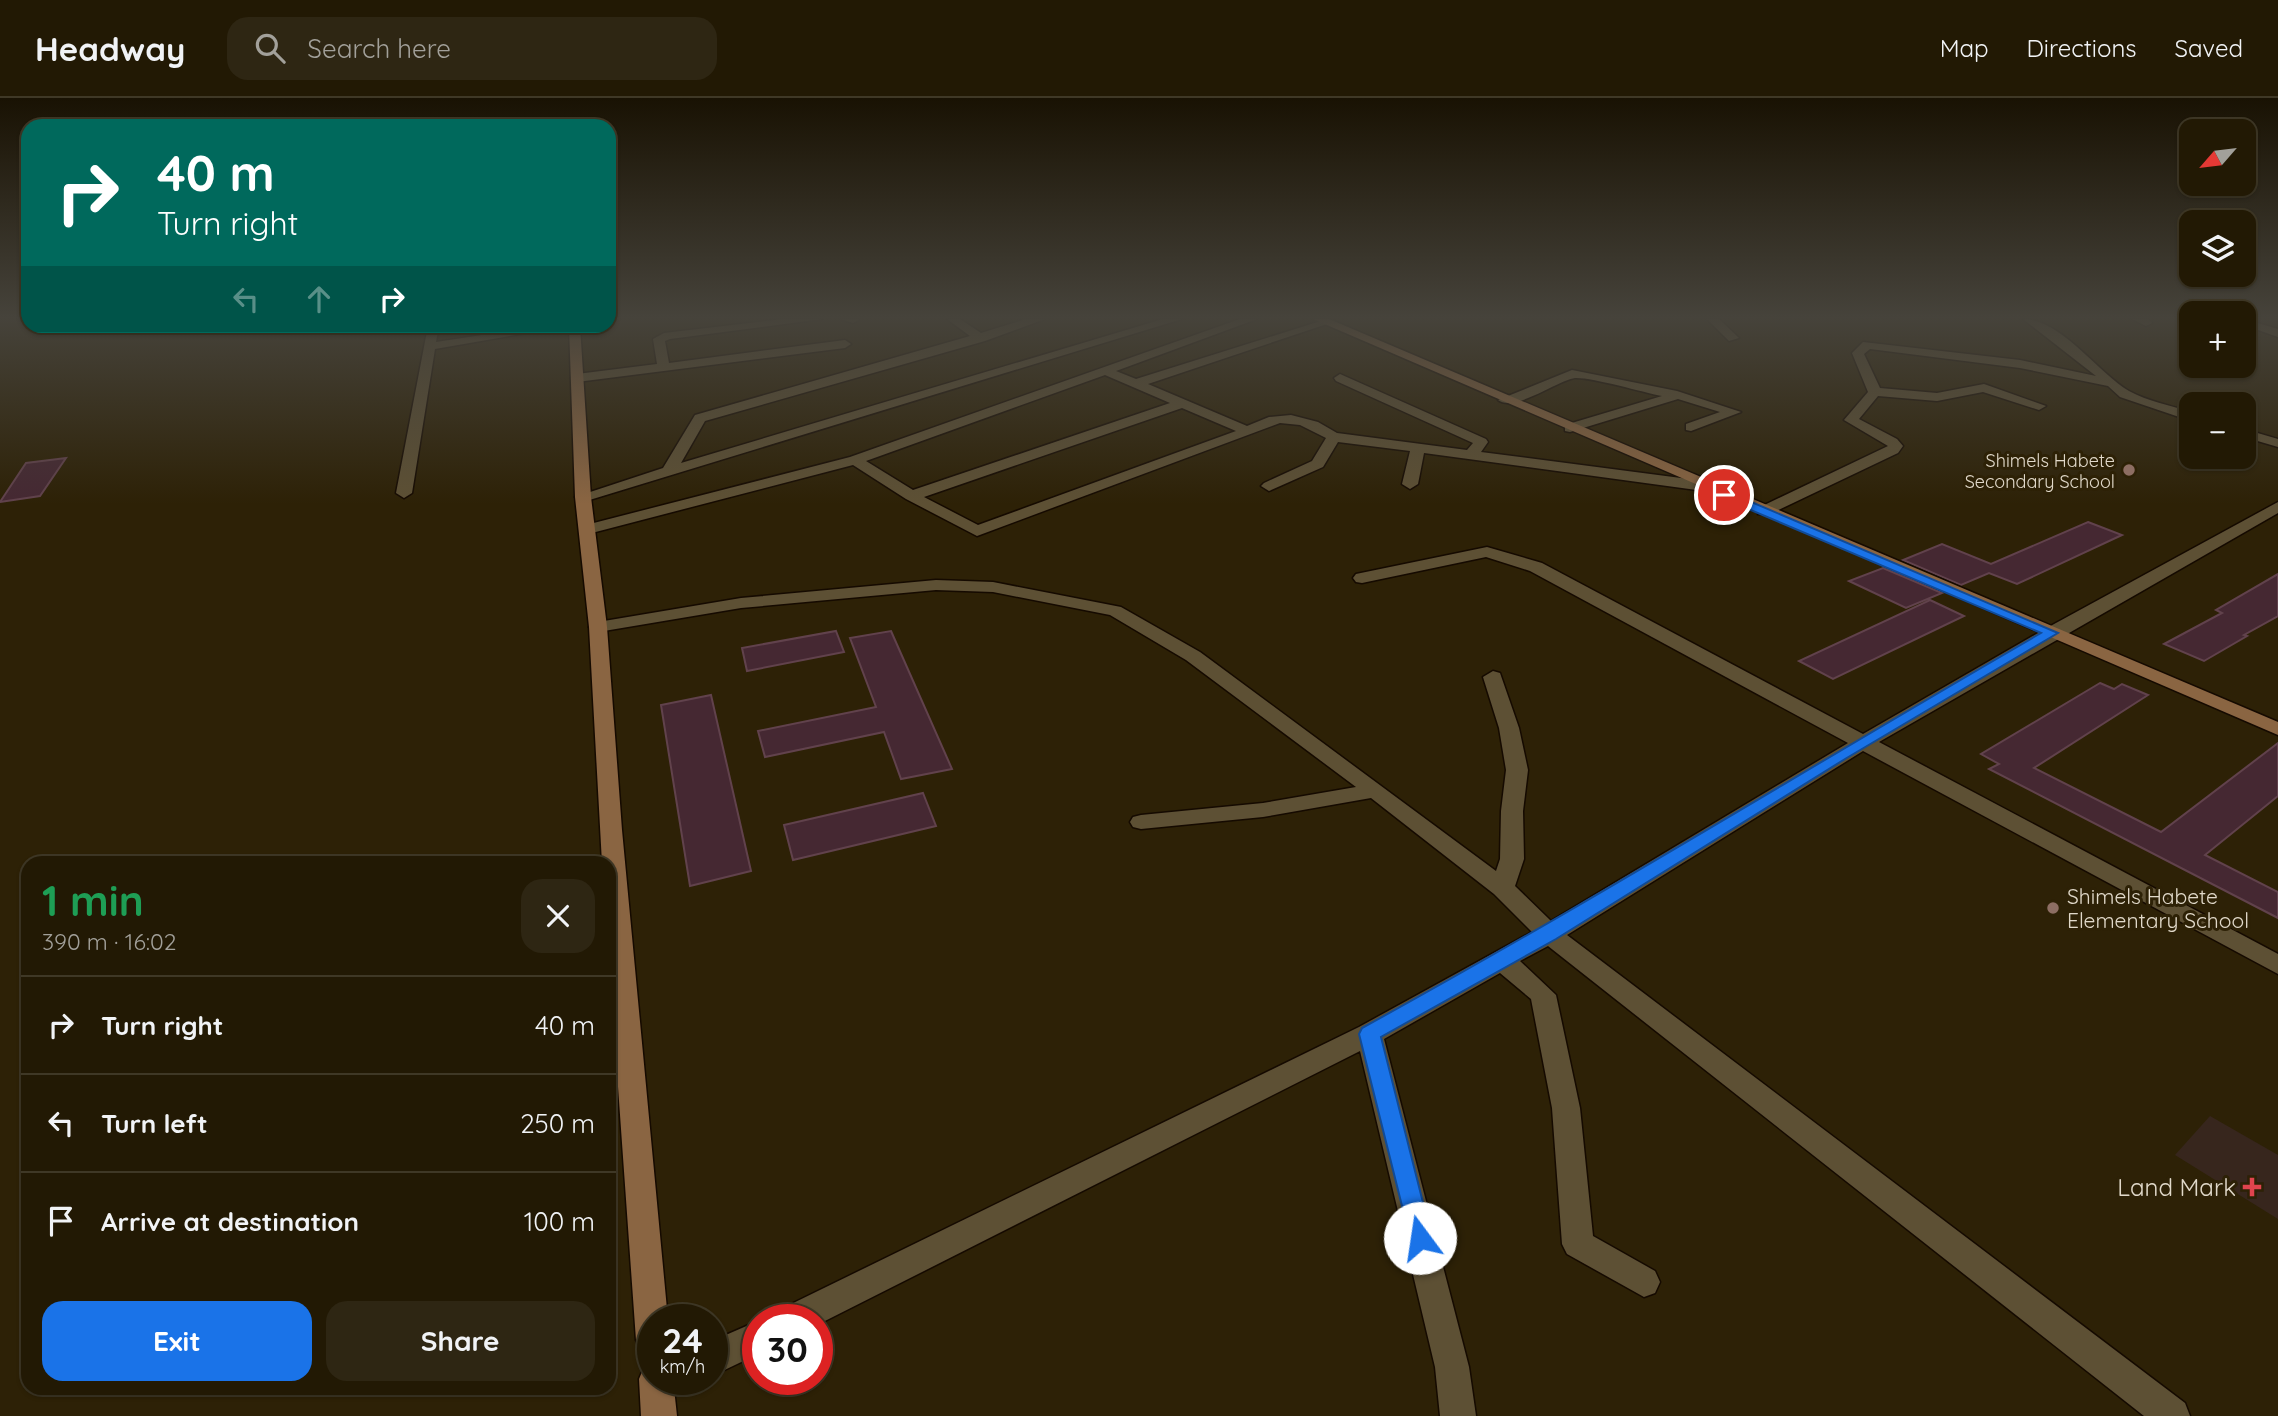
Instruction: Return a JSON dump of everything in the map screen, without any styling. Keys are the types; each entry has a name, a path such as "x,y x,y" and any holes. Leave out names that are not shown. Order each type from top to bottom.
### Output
{"street":[{"path":"404,493 425,381"},
{"path":"577,381 583,497 598,627 613,856"},
{"path":"668,473 700,418 832,381"},
{"path":"583,497 974,381"},
{"path":"588,529 855,460 1076,381"},
{"path":"1128,381 1248,431"},
{"path":"1135,384 1145,381"},
{"path":"1346,381 1481,442 1472,454"},
{"path":"1459,381 2278,729"},
{"path":"1505,400 1560,381"},
{"path":"1605,381 1677,395 1734,412 1691,427"},
{"path":"1870,381 1875,392"},
{"path":"2100,381 2112,383"},
{"path":"2109,381 2140,401 2179,413"},
{"path":"1875,392 1937,397 1984,388 2039,406"},
{"path":"1764,511 1893,450 1896,446 1892,442 1851,420 1875,392"},
{"path":"1570,428 1677,395"},
{"path":"911,496 1181,404"},
{"path":"855,460 911,496 977,531 1248,431 1260,422 1297,420 1313,423 1333,437 1704,486"},
{"path":"1269,486 1323,463 1329,455 1333,437"},
{"path":"2256,437 2278,443"},
{"path":"1410,484 1419,447"},
{"path":"825,1304 1369,1034 1549,934 1864,742 2052,633 2278,507"},
{"path":"1362,578 1440,564 1480,553 1496,553 1536,567 2278,965"},
{"path":"598,627 741,603 936,585 993,587 1115,611 1156,632 1192,656 1375,791 1502,888 1549,934 2172,1416"},
{"path":"1493,677 1509,729 1517,770 1512,811 1512,859 1502,888"},
{"path":"1141,822 1263,810 1375,791"},
{"path":"616,891 650,1304"},
{"path":"1502,960 1543,995 1566,1108 1578,1244 1644,1282"},
{"path":"1369,1034 1452,1367 1458,1416"}],"shaded area":[{"name":"Land Mark","path":"2210,1116 2278,1155 2278,1219 2175,1155"}],"building":[{"path":"66,458 40,496 0,502 26,463"},
{"path":"2088,522 2122,535 2017,584 1989,573 1961,585 1903,560 1942,544 1991,564"},
{"path":"1883,568 1942,593 1906,608 1849,581"},
{"path":"2278,574 2278,616 2244,635 2247,636 2204,661 2164,644 2222,613 2216,610"},
{"path":"1930,600 1964,616 1833,679 1799,661"},
{"path":"836,631 844,652 747,671 742,648"},
{"path":"891,631 952,769 901,779 884,732 765,757 758,731 876,707 850,638"},
{"path":"2100,683 2114,689 2122,684 2148,695 2034,768 2161,832 2278,743 2278,796 2205,855 2278,892 2278,918 1989,769 1999,764 1981,754"},
{"path":"711,695 751,871 690,886 661,705"},
{"path":"923,793 936,826 793,860 784,825"}],"place":[{"name":"Shimels Habete Secondary School","path":"2129,470"},
{"name":"Shimels Habete Elementary School","path":"2053,908"},
{"name":"Land Mark","path":"2252,1187"}],"route":[{"path":"1420,1238 1369,1034 1549,934 1840,756 2052,633 1724,495"}]}
